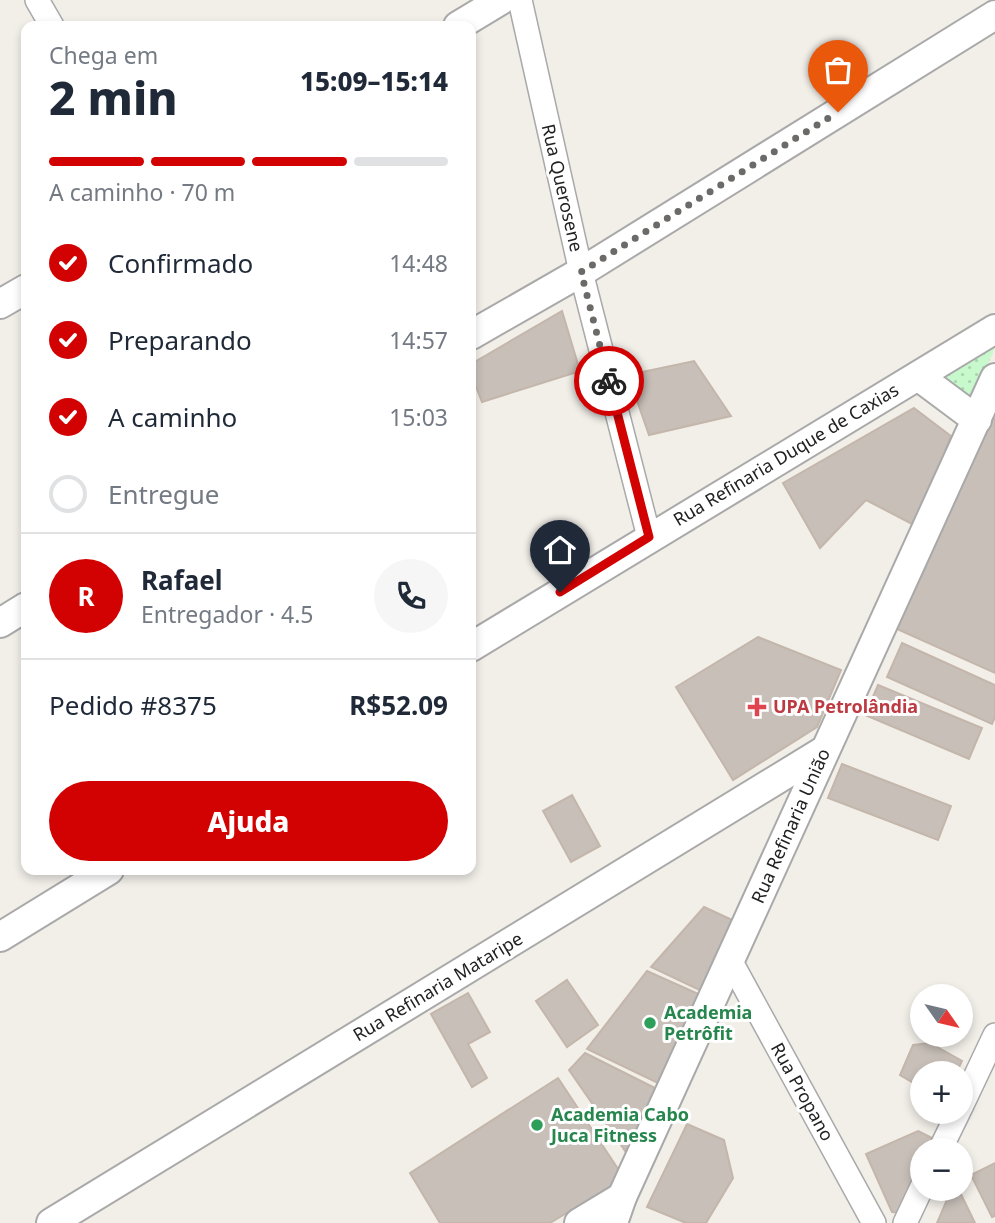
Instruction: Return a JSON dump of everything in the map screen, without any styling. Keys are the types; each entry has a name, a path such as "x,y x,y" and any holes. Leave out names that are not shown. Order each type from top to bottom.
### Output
{"street":[{"path":"37,0 49,21"},
{"path":"466,21 501,0"},
{"name":"Rua Querosene","path":"520,0 581,272 649,537"},
{"path":"476,332 581,272 995,15"},
{"path":"0,304 21,292"},
{"name":"Rua Refinaria Duque de Caxias","path":"476,644 995,329"},
{"path":"918,376 976,420"},
{"name":"Rua Refinaria União","path":"617,1210 995,378"},
{"path":"0,623 21,610"},
{"name":"Rua Refinaria Mataripe","path":"51,1223 825,750"},
{"path":"0,937 101,875"},
{"name":"Rua Propano","path":"730,960 874,1223"},
{"path":"973,1082 995,1035"},
{"path":"905,1223 915,1201"},
{"path":"579,1223 617,1210"}],"green space":[{"path":"995,348 972,400 939,373"}],"building":[{"path":"562,311 580,371 482,402 476,387 476,361"},
{"path":"694,361 731,416 649,435 628,375"},
{"path":"914,408 951,436 916,526 866,500 820,548 783,483"},
{"path":"991,417 995,419 995,673 897,629"},
{"name":"UPA Petrolândia","path":"758,637 841,670 817,727 733,780 676,687"},
{"path":"902,643 995,685 995,717 992,724 887,677"},
{"path":"878,685 982,728 969,759 865,715"},
{"path":"842,764 951,806 938,840 828,798"},
{"path":"572,795 600,846 571,862 543,811"},
{"path":"704,907 741,924 710,995 651,967"},
{"name":"Academia Petrôfit","path":"647,971 705,997 662,1085 587,1049"},
{"path":"567,980 598,1025 567,1047 536,1001"},
{"path":"468,993 490,1032 468,1044 487,1078 472,1087 431,1014"},
{"path":"912,1047 937,1047 962,1061 910,1061 910,1081 900,1075"},
{"path":"585,1053 661,1091 630,1158 569,1070"},
{"name":"Academia Cabo Juca Fitness","path":"558,1078 624,1178 550,1223 440,1223 410,1173"},
{"path":"687,1124 724,1140 733,1178 706,1223 686,1223 647,1207"},
{"path":"918,1131 932,1138 910,1138 911,1201 905,1213 892,1212 866,1154"},
{"path":"995,1163 995,1216 992,1217 973,1174"},
{"path":"946,1201 964,1201 975,1223 937,1223"}],"way so far":[{"path":"609,381 581,272 838,112"}],"place":[{"name":"UPA Petrolândia","path":"757,707"},
{"name":"Academia Petrôfit","path":"650,1023"},
{"name":"Academia Cabo Juca Fitness","path":"537,1125"}],"route":[{"path":"560,592 649,537 609,381"}]}
